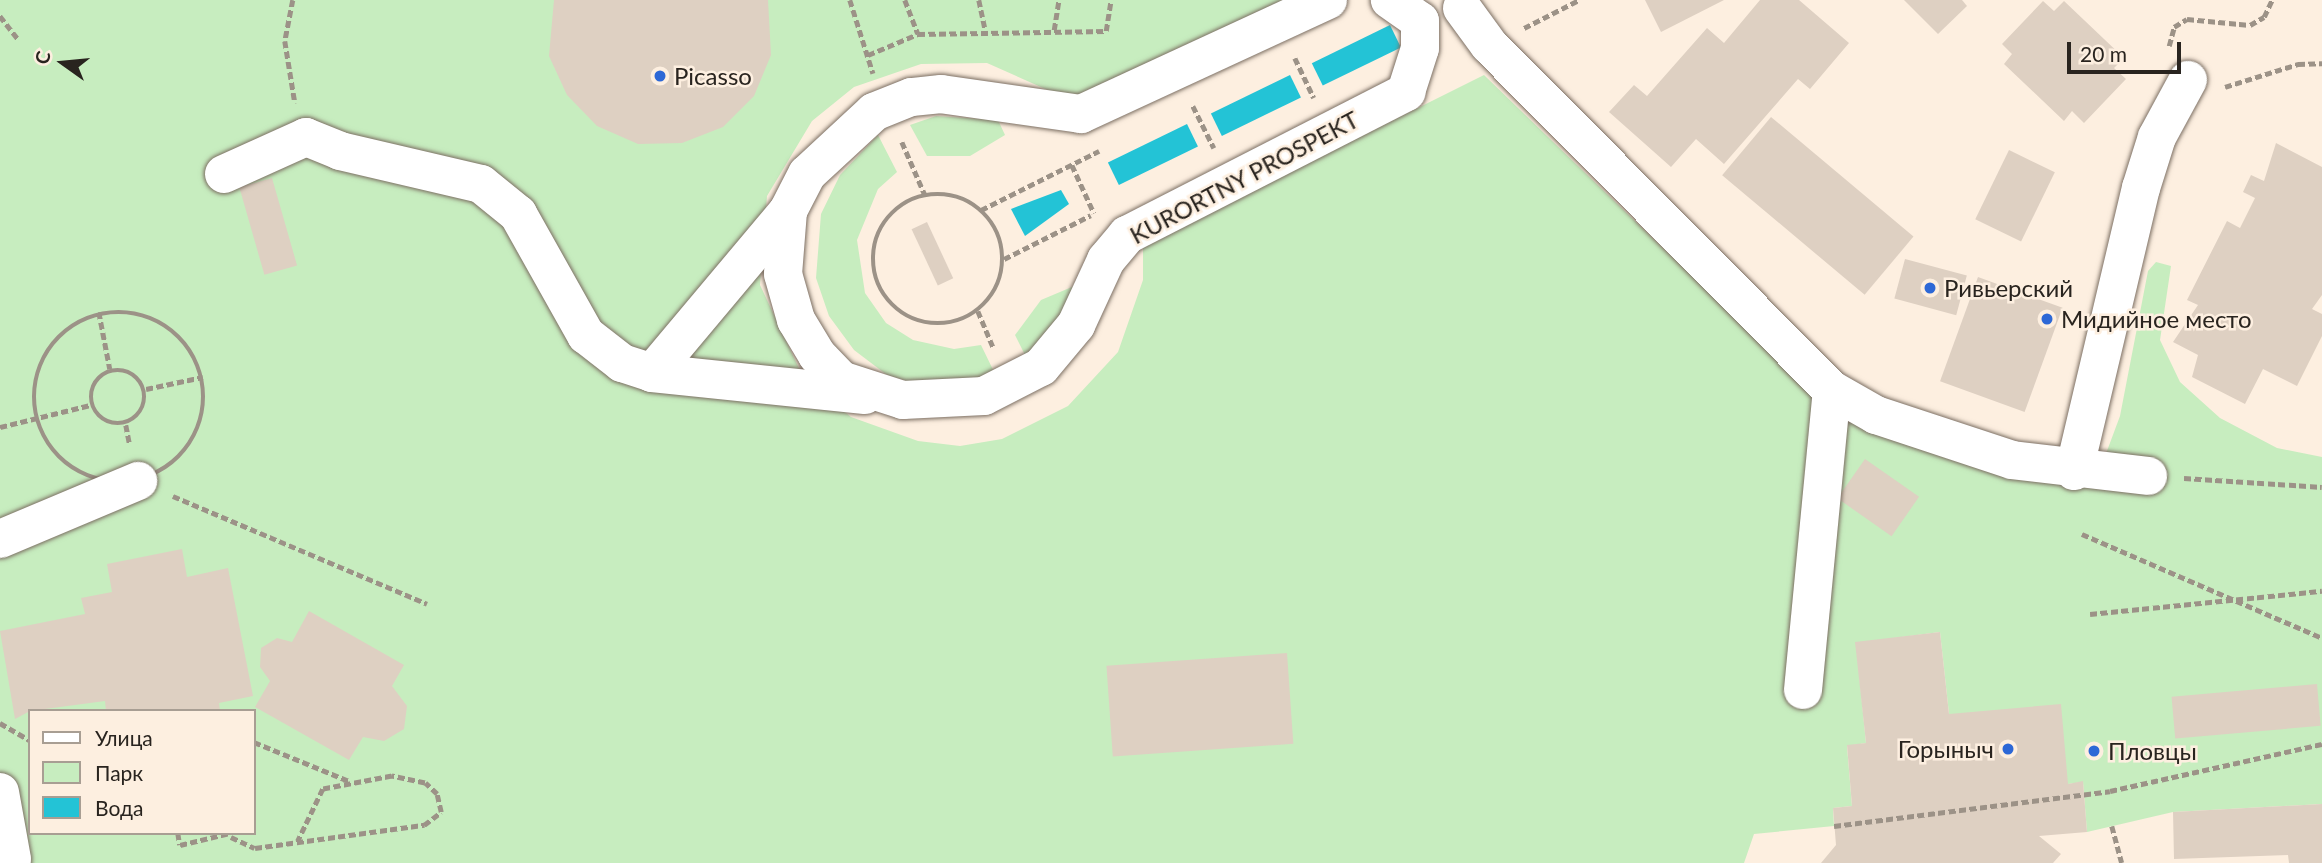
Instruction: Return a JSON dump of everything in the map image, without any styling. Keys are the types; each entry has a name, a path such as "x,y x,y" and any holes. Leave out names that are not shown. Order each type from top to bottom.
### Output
{"street":[{"name":"KURORTNY PROSPEKT","path":"1328,0 1081,114 941,94 886,105 820,160 788,211 780,246 796,320 841,380 874,396 961,400 984,396 1041,367 1076,325 1106,260 1127,234 1406,92 1420,48 1405,11 1470,4"},
{"path":"1470,4 1489,46 1832,390 1876,415 2012,460 2074,471 2148,476"},
{"path":"2074,471 2141,188 2157,137 2188,80"},
{"path":"224,174 306,137 502,194 586,335 622,363 652,373 874,396"},
{"path":"652,373 788,211"},
{"path":"1803,690 1832,390"},
{"path":"0,538 151,486"},
{"path":"0,792 12,859 0,862"}],"path":[{"path":"293,0 285,41 288,84 306,137"},
{"path":"905,0 918,34"},
{"path":"979,0 985,29"},
{"path":"1054,30 1059,0"},
{"path":"868,55 918,34 985,29 1106,31 1111,0"},
{"path":"1489,46 1579,0"},
{"path":"2272,0 2264,17 2250,25 2187,19 2174,27 2169,54 2188,80 2224,87 2298,64 2322,63"},
{"path":"0,16 19,40"},
{"path":"1294,56 1316,102"},
{"path":"1192,106 1216,152"},
{"path":"1072,164 1094,213"},
{"path":"981,210 1055,173"},
{"path":"929,194 950,194 981,210 1000,236 1004,259 990,301 951,324 909,318 880,289 873,248 892,212 929,194"},
{"path":"1004,259 1077,222"},
{"path":"99,312 110,369"},
{"path":"151,486 192,442 204,411 203,377 189,345 165,323 132,312 99,312 69,327 46,351 34,383 35,416 50,448 73,470 105,482 151,486 426,604"},
{"path":"110,369 132,372 146,389 143,411 125,425 104,422 90,405 93,383 110,369"},
{"path":"146,389 203,377"},
{"path":"0,428 35,416 90,405"},
{"path":"2148,476 2322,487"},
{"path":"2082,534 2322,638"},
{"path":"2090,614 2322,590"},
{"path":"0,723 28,739"},
{"path":"256,743 350,782"},
{"path":"1834,826 2110,791 2322,744"},
{"path":"178,835 180,845 230,835 255,848 424,825 441,812 437,794 425,783 392,776 323,789 298,841"},
{"path":"2112,826 2122,863"}],"green space":[{"path":"0,0 1302,0 1077,103 987,63 921,64 854,87 812,121 767,196 760,285 803,377 851,417 918,441 960,446 1002,439 1068,406 1118,352 1143,280 1143,245 1484,75 1822,402 1865,422 2104,459 2120,416 2148,271 2156,262 2171,266 2160,340 2180,382 2220,418 2277,448 2322,457 2322,804 2173,812 2087,832 2083,782 2068,784 1949,714 1940,632 1856,643 1866,743 1847,746 1852,806 1833,808 1834,826 1754,834 1744,863 0,863"},
{"path":"936,116 998,120 1005,135 970,156 927,156 910,125"},
{"path":"878,135 897,172 878,189 857,240 865,293 886,323 913,340 954,349 981,345 999,382 927,387 887,375 854,350 829,316 816,278 821,214 840,175"},
{"path":"1079,284 1031,367 1015,335 1041,300"}],"water":[{"path":"1390,25 1401,47 1323,86 1312,63"},
{"path":"1290,75 1301,97 1222,136 1211,114"},
{"path":"1187,124 1198,146 1119,185 1108,163"},
{"path":"1061,190 1069,204 1025,236 1011,209"}],"building":[{"name":"Picasso","path":"554,0 768,0 771,55 754,96 723,127 682,143 638,144 597,126 567,95 549,56"},
{"path":"1645,0 1724,0 1661,32"},
{"path":"1760,0 1799,0 1849,43 1810,89 1798,79 1724,164 1696,139 1671,167 1609,112 1634,85 1647,96 1707,28 1724,43"},
{"path":"1904,0 1962,0 1967,6 1938,34"},
{"path":"2043,1 2054,11 2064,1 2124,58 2114,68 2126,79 2084,123 2072,111 2064,121 2004,64 2012,54 2002,44"},
{"path":"1771,117 1913,237 1865,295 1722,175"},
{"path":"2276,143 2322,167 2322,295 2312,309 2322,314 2322,336 2297,386 2263,369 2245,404 2192,377 2198,355 2173,342 2198,305 2187,300 2227,221 2240,228 2255,198 2243,192 2251,175 2264,181"},
{"path":"2009,150 2055,172 2021,242 1975,219"},
{"path":"272,178 297,265 264,275 239,187"},
{"path":"927,222 953,278 938,285 912,229"},
{"name":"Ривьерский","path":"1905,259 1967,276 1956,315 1894,299"},
{"path":"1978,277 2063,308 2025,412 1940,381"},
{"path":"1865,459 1919,497 1892,536 1837,498"},
{"path":"182,549 187,577 228,568 253,696 219,703 220,709 106,709 105,701 28,709 28,712 15,719 0,631 85,614 81,598 112,592 107,564"},
{"path":"309,611 404,665 392,686 407,706 404,729 384,741 363,737 349,760 255,707 270,681 260,667 261,648 277,638 292,642"},
{"path":"1940,632 1949,714 2061,704 2068,784 2083,781 2087,832 2039,836 2061,854 2053,863 1821,863 1836,845 1833,808 1852,806 1847,745 1866,743 1855,642"},
{"path":"1287,653 1293,744 1113,756 1106,666"},
{"path":"2317,684 2321,726 2175,739 2172,697"},
{"path":"2322,804 2322,863 2289,863 2288,855 2174,859 2173,812"}],"place":[{"name":"Picasso","path":"660,76"},
{"name":"Ривьерский","path":"1930,288"},
{"name":"Мидийное место","path":"2047,319"},
{"name":"Горыныч","path":"2008,749"},
{"name":"Пловцы","path":"2094,751"}]}
